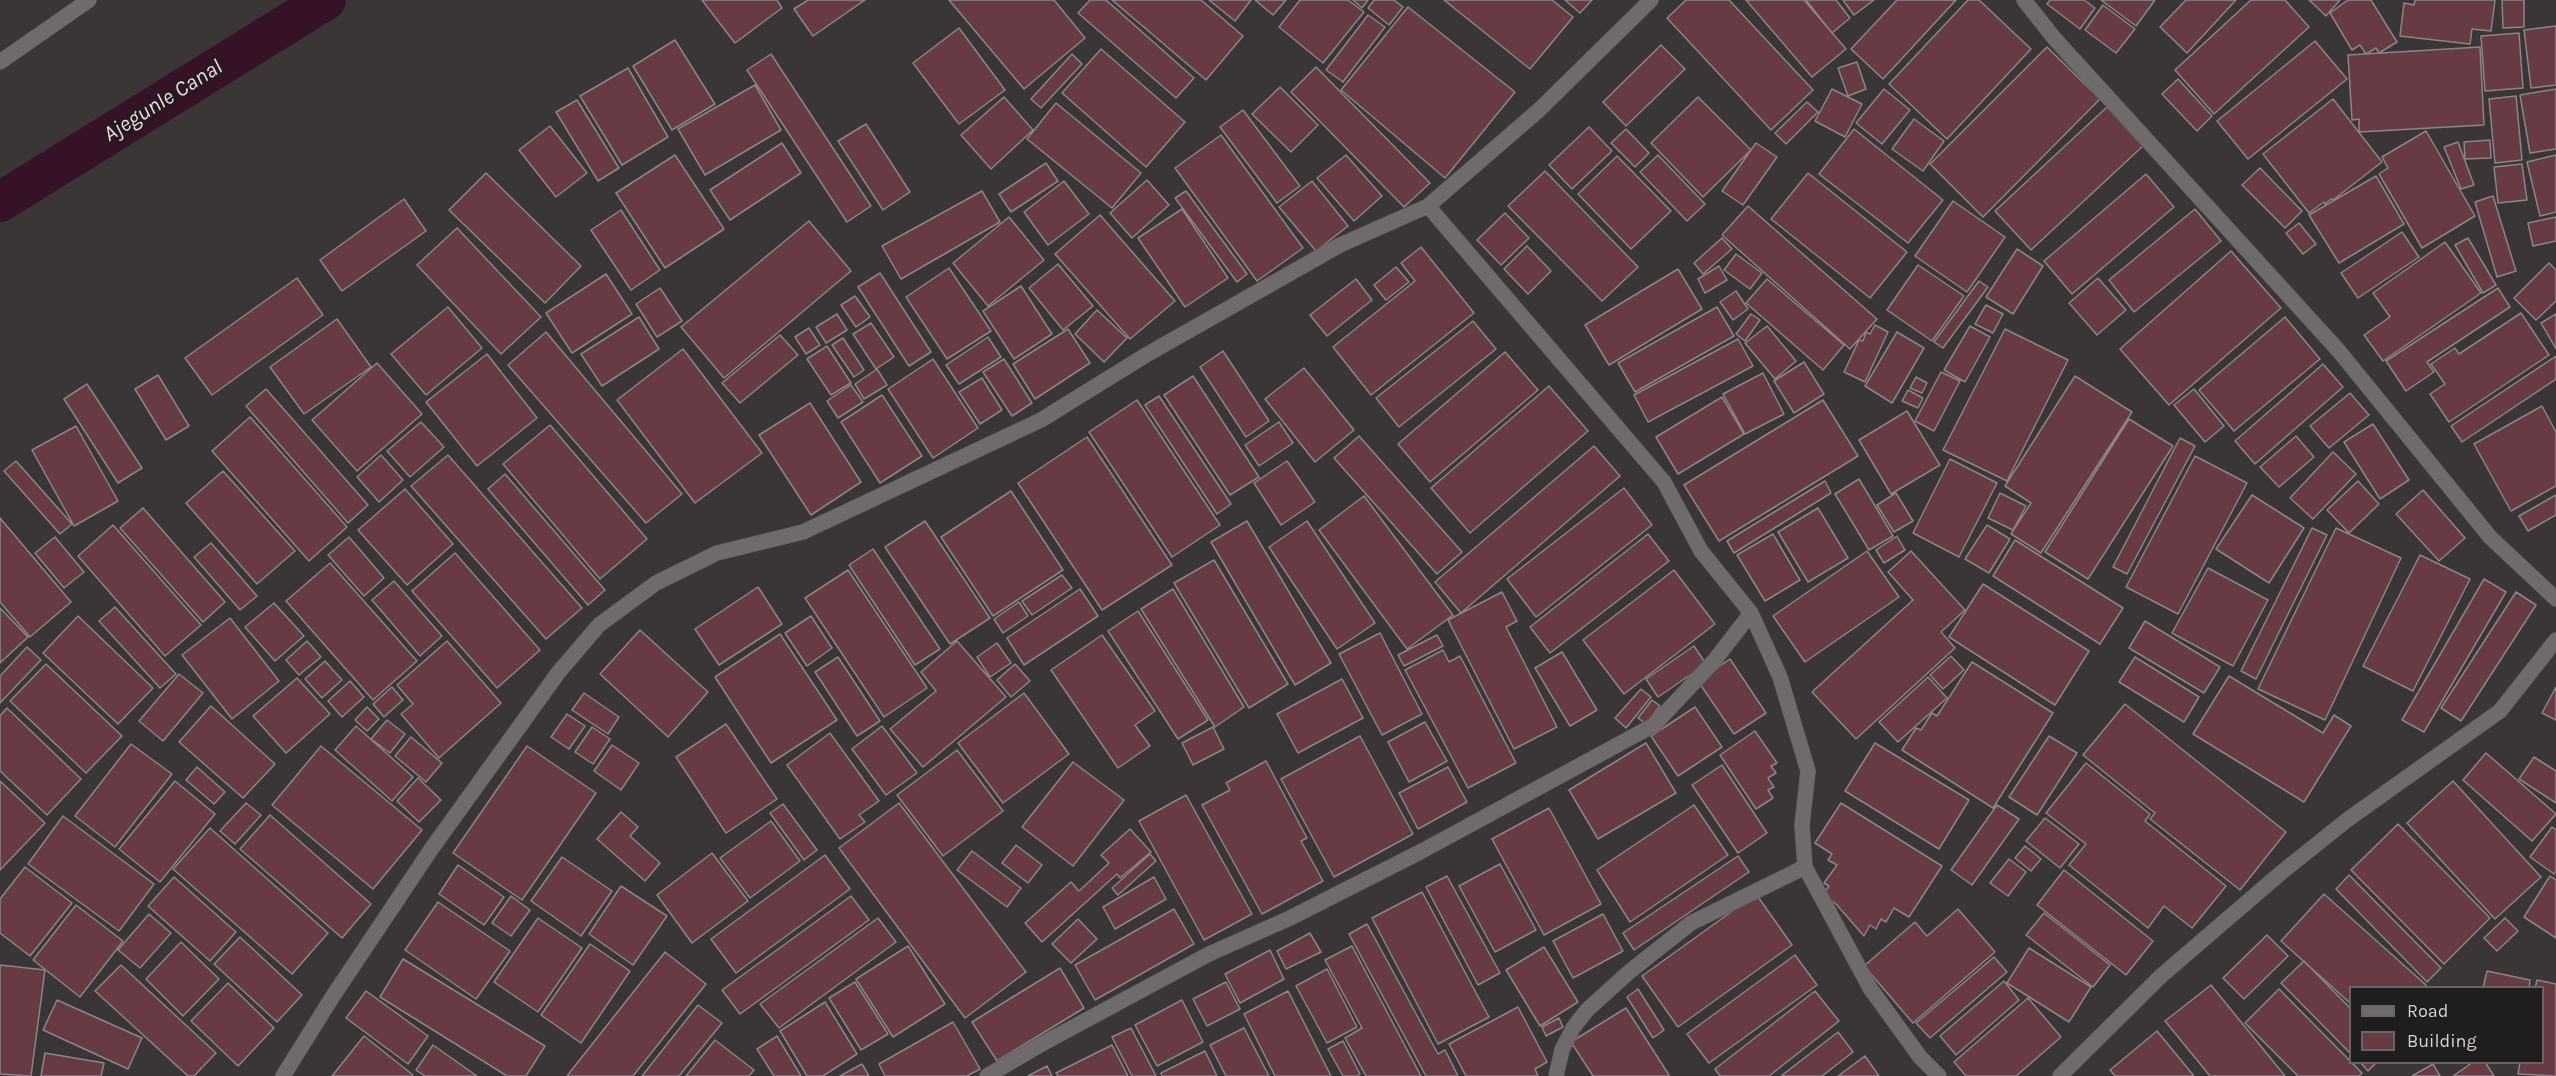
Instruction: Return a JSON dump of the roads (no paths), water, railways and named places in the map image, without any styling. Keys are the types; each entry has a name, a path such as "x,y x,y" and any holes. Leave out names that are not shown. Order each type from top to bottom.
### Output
{"street":[{"path":"0,62 89,0"},
{"path":"283,1076 333,996 432,848 558,673 599,625 656,583 717,553 803,532 1041,420 1146,355 1330,251 1428,206 1539,110 1651,0"},
{"path":"2024,0 2054,38 2338,350 2490,537 2556,599"},
{"path":"1428,206 1664,482 1701,551 1751,613 1779,677 1808,771 1802,825 1805,867 1870,988 1920,1057 1939,1076"},
{"path":"987,1076 1209,954 1290,918 1654,725 1714,661 1751,613"},
{"path":"2060,1076 2161,976 2282,872 2347,820 2500,711 2556,639"},
{"path":"1556,1076 1562,1050 1573,1028 1587,1010 1629,972 1691,923 1805,867"}],"waterway":[{"name":"Ajegunle Canal","path":"0,202 326,0"}]}
